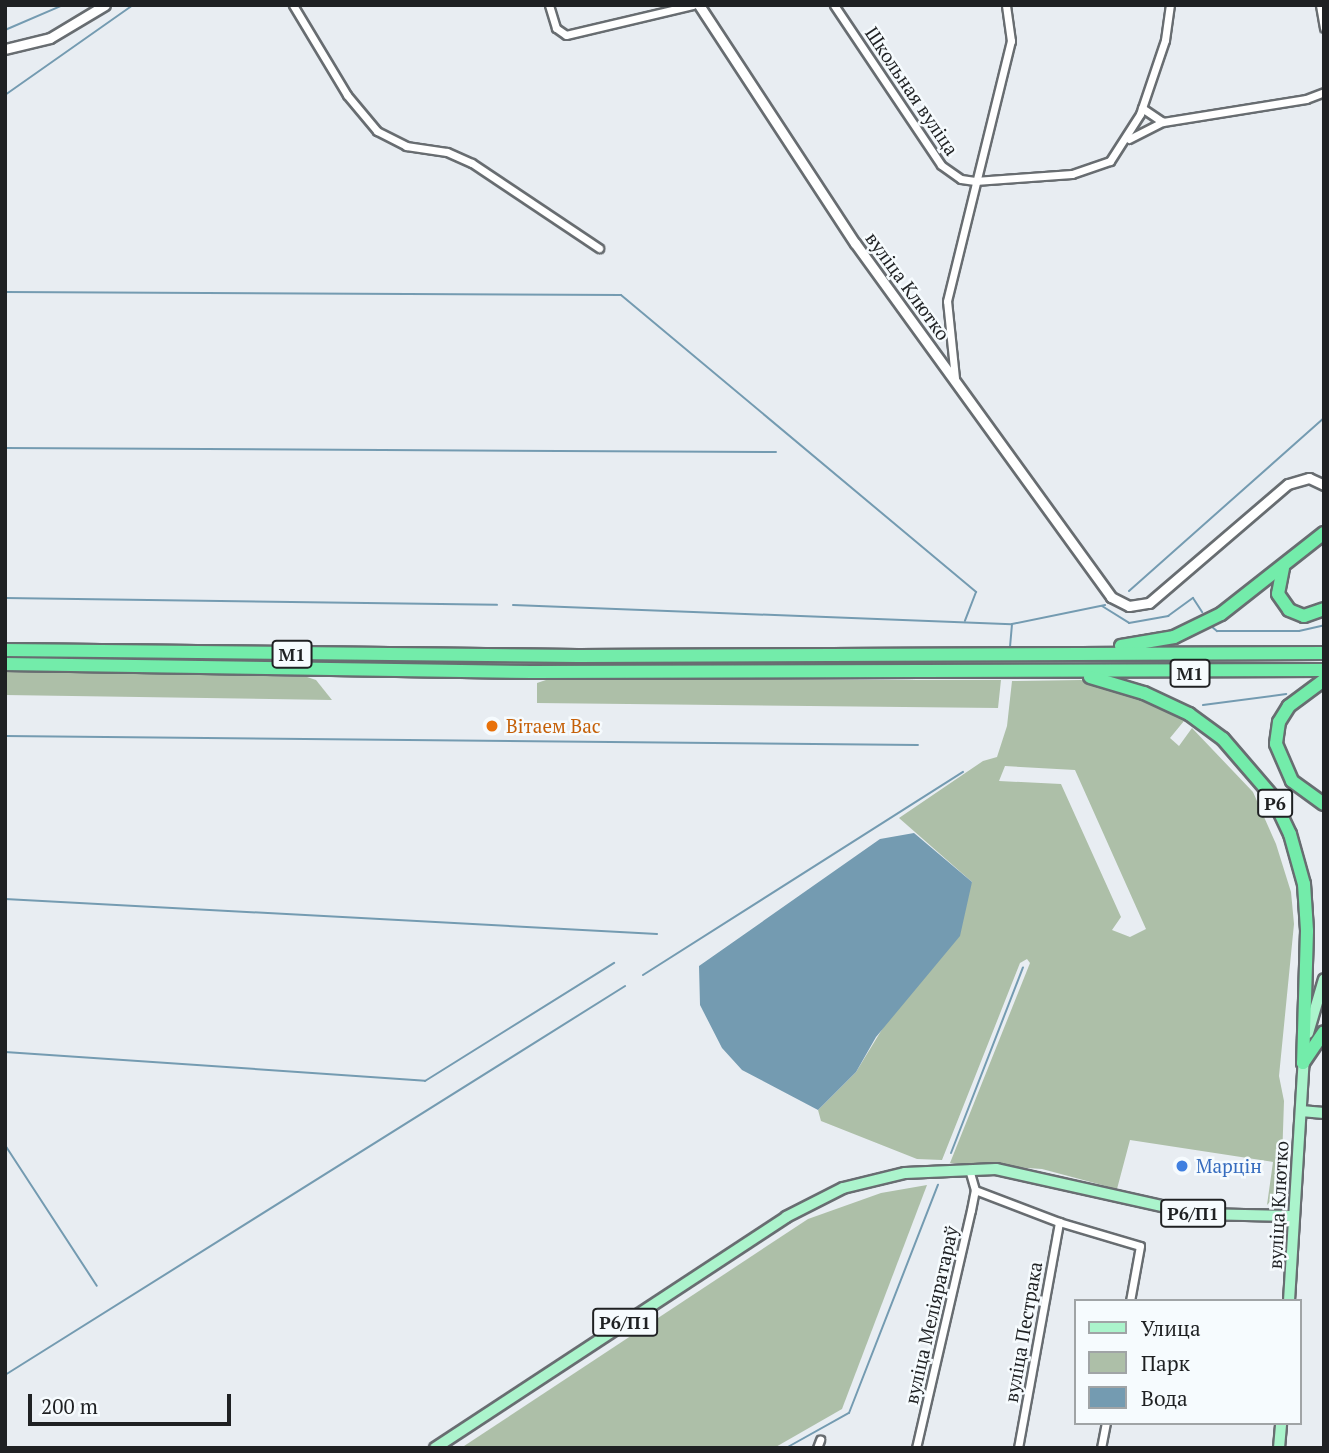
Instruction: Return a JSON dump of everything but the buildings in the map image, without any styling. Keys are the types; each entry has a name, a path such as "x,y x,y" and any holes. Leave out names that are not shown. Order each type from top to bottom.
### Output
{"highway":[{"path":"1079,652 1174,637 1221,614 1283,568 1324,533"},
{"path":"1283,568 1278,586 1283,603 1304,616 1324,609"},
{"name":"М1","path":"5,650 578,656 1324,653"},
{"name":"М1","path":"5,664 532,672 1324,670"},
{"name":"Р6","path":"1056,670 1144,693 1189,714 1223,739 1272,796 1290,834 1304,884 1307,931 1303,1063"},
{"name":"Р6","path":"1324,680 1289,706 1279,722 1276,744 1292,781 1324,804"},
{"path":"1303,1063 1324,1032"}],"main road":[{"name":"Р6","path":"1301,1111 1303,1063 1310,1023 1324,979"},
{"path":"1301,1111 1324,1113"},
{"name":"вуліца Клютко","path":"1289,1299 1301,1111"},
{"name":"Р6/П1","path":"435,1448 817,1199 905,1173 969,1168 1027,1174 1198,1214 1294,1216"},
{"path":"1279,1448 1281,1425"}],"street":[{"path":"5,49 50,38 105,5"},
{"path":"293,5 347,95 377,131 406,146 447,152 472,163 600,248"},
{"path":"549,5 556,28 566,35 693,5"},
{"name":"вуліца Клютко","path":"699,5 855,243 1099,581 1119,602 1138,607 1149,603 1288,484 1309,478 1324,485"},
{"name":"Школьная вуліца","path":"834,5 941,165 961,179 975,181"},
{"path":"956,382 947,301 1011,41 1006,5"},
{"path":"975,181 1072,174 1110,161 1127,140 1142,108 1165,40 1170,5"},
{"path":"1320,5 1324,28"},
{"path":"1127,140 1163,122 1306,99 1324,92"},
{"path":"1142,108 1163,122"},
{"path":"969,1168 975,1190 1059,1222 1140,1246 1130,1299"},
{"name":"вуліца Меліяратараў","path":"916,1448 975,1190"},
{"name":"вуліца Пестрака","path":"1018,1448 1059,1222"},
{"path":"1101,1448 1106,1425"}],"green space":[{"path":"5,668 307,677 316,680 332,700 5,695"},
{"path":"552,678 1001,680 998,708 537,703 537,683"},
{"path":"1081,680 1157,704 1184,721 1170,738 1179,746 1192,728 1253,792 1276,844 1291,892 1294,924 1279,1076 1284,1101 1281,1190 1267,1205 1273,1162 1130,1140 1117,1189 1042,1169 950,1163 1030,963 1027,959 1020,963 942,1160 917,1159 821,1121 818,1110 856,1072 972,882 899,818 983,761 997,757 1007,726 1012,681","holes":["1005,766 1075,770 1146,929 1130,937 1112,930 1121,917 1061,784 999,781"]},
{"path":"927,1185 842,1409 774,1448 461,1448 808,1219 881,1193"}],"water":[{"path":"914,833 972,882 960,936 876,1037 856,1072 818,1110 742,1070 722,1048 700,1005 699,966 880,839"}],"waterway":[{"path":"5,30 63,5"},
{"path":"5,95 133,5"},
{"path":"5,292 621,295 976,592 965,621"},
{"path":"1129,591 1324,418"},
{"path":"5,448 776,452"},
{"path":"5,598 497,605"},
{"path":"1102,606 1129,623 1168,616 1193,598 1202,612"},
{"path":"513,605 1012,624 1105,605"},
{"path":"1010,647 1012,624"},
{"path":"1211,626 1217,631 1299,631 1324,625"},
{"path":"1203,705 1286,694"},
{"path":"5,736 918,745"},
{"path":"643,975 963,772"},
{"path":"5,899 657,934"},
{"path":"5,1052 425,1081 614,963"},
{"path":"951,1153 1023,967"},
{"path":"5,1375 625,986"},
{"path":"5,1145 97,1286"},
{"path":"786,1448 849,1413 938,1185"}],"place":[{"name":"Вітаем Вас","path":"492,726"},
{"name":"Марцін","path":"1182,1166"}]}
